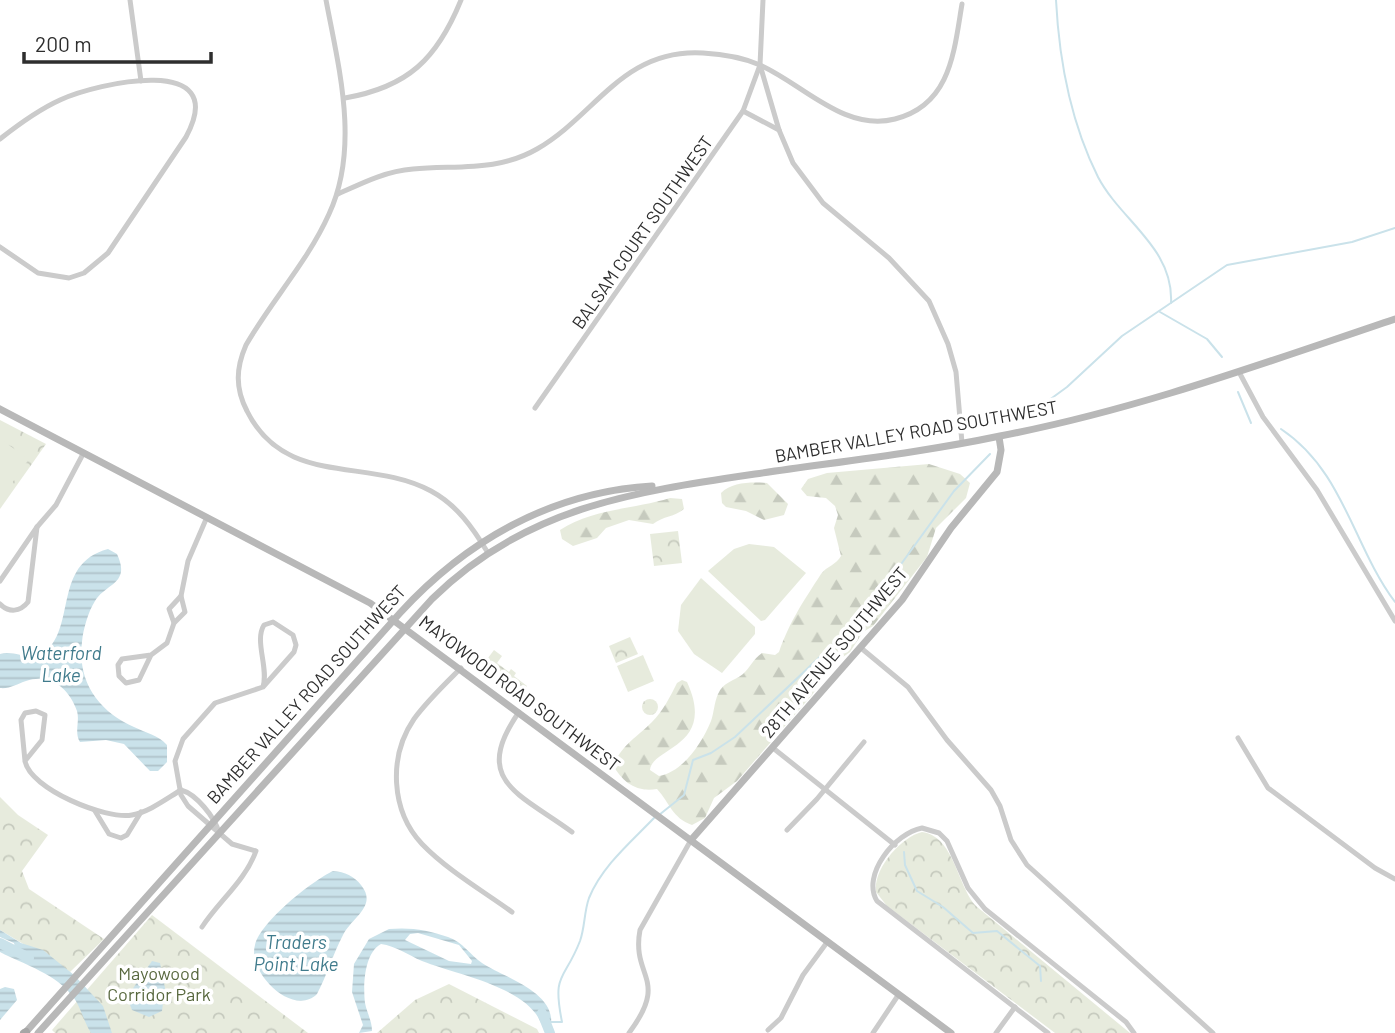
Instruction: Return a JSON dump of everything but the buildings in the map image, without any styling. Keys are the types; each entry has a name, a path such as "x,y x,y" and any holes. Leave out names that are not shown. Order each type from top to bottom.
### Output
{"main road":[{"name":"BAMBER VALLEY ROAD SOUTHWEST","path":"25,1033 395,619 433,579 481,541 524,519 564,503 610,491 680,485 962,443 1110,412 1395,319"},
{"name":"MAYOWOOD ROAD SOUTHWEST","path":"0,409 359,596 395,619 951,1033"},
{"name":"28TH AVENUE SOUTHWEST","path":"691,841 902,600 951,528 997,472 1001,450 999,437"},
{"name":"BAMBER VALLEY ROAD SOUTHWEST","path":"38,1033 444,587 488,553 545,521 588,505 680,485"}],"street":[{"path":"130,0 141,80"},
{"path":"326,0 345,98 338,194 313,244 246,345 238,374 242,401 257,429 289,456 311,464 405,481 429,490 464,517 488,553"},
{"path":"345,98 395,85 411,75 453,20 461,0"},
{"path":"764,0 760,65 779,130 805,183 823,203 889,258 929,301 948,344 956,372 962,443"},
{"path":"338,194 397,171 466,169 514,160 549,141 622,77 658,60 702,53 760,65 855,118 878,122 896,119 921,106 944,82 950,71 962,4"},
{"name":"BALSAM COURT SOUTHWEST","path":"535,408 743,111 760,65"},
{"path":"0,139 58,101 100,87 141,80 180,83 190,90 196,114 186,137 108,253 84,273 69,278 38,273 0,247"},
{"path":"743,111 779,130"},
{"path":"1239,372 1263,417 1317,490 1395,621"},
{"path":"0,581 37,527 53,509 83,454"},
{"path":"150,655 122,659 118,666 119,676 126,683 139,680 150,655 169,639 174,623 186,612 181,596 191,551 207,517"},
{"path":"0,604 7,610 16,610 28,602 37,527"},
{"path":"174,623 169,609 181,596"},
{"path":"202,927 225,894 245,875 256,851 238,848 181,798 175,761 186,735 219,700 263,687 296,648 293,635 273,622 264,625 260,633 265,672 263,687"},
{"path":"861,648 899,676 991,790 1011,840 1027,865 1213,1033"},
{"path":"461,668 409,728 399,753 397,790 405,818 422,844 512,912"},
{"path":"25,761 44,733 46,719 40,711 27,712 21,717 25,761 29,772 52,789 94,809 115,815 141,812 181,790"},
{"path":"519,712 500,743 498,759 502,775 511,788 572,832"},
{"path":"1238,738 1268,788 1375,868 1395,879"},
{"path":"787,830 826,790 863,742"},
{"path":"773,748 895,845"},
{"path":"94,809 109,834 118,838 127,835 141,812"},
{"path":"1048,1033 877,901 872,893 872,878 895,845 911,831 922,828 939,833 947,841 968,888 979,903 1126,1022 1134,1033"},
{"path":"629,1033 643,1014 649,995 639,946 640,930 691,841"},
{"path":"768,1030 781,1018 803,975 828,941"},
{"path":"873,1033 900,994"},
{"path":"996,1033 1014,1007"}],"green space":[{"path":"0,420 46,444 0,509"},
{"path":"0,439 29,459 0,500"},
{"path":"929,464 960,474 970,483 966,498 936,528 927,557 873,626 863,632 850,652 832,665 812,695 737,781 714,798 705,818 692,825 685,822 657,789 637,788 626,781 613,765 617,757 660,713 677,683 682,680 687,682 694,704 694,720 689,732 680,742 653,762 650,770 659,776 684,763 697,747 711,721 720,690 743,674 762,653 775,655 779,652 792,621 821,574 841,556 834,528 838,515 835,506 826,498 807,496 801,489 808,479 827,473"},
{"path":"748,483 767,483 788,504 784,515 764,520 746,511 726,507 722,503 721,493 725,489"},
{"path":"670,498 682,499 684,509 653,524 629,520 606,528 597,538 573,546 562,539 560,530 585,518"},
{"path":"678,531 682,563 654,566 650,534"},
{"path":"749,544 774,547 806,573 765,620 761,621 708,571 734,549"},
{"path":"701,578 755,627 755,634 722,673 694,654 678,631 681,605"},
{"path":"630,637 638,654 616,663 609,646"},
{"path":"494,650 502,656 497,663 509,672 511,669 516,673 514,676 527,686 521,695 482,666"},
{"path":"643,655 654,681 628,692 617,666"},
{"path":"650,699 658,707 650,715 642,707"},
{"path":"0,797 18,815 48,835 22,871 29,889 104,939 70,972 0,930"},
{"path":"922,832 933,835 941,842 976,906 1130,1033 1055,1033 887,906 876,892 879,874 897,847"},
{"name":"Mayowood Corridor Park","path":"152,915 308,1033 55,1033 52,1030"},
{"path":"449,984 537,1029 539,1033 377,1033 415,1000"}],"water":[{"name":"Waterford Lake","path":"108,549 117,554 121,571 115,582 95,601 88,616 82,642 83,670 93,694 110,713 156,736 167,745 167,762 158,771 150,771 124,744 106,740 80,742 77,735 77,711 69,695 57,684 35,679 0,688 0,654 42,654 53,643 59,630 72,582 79,568 90,557"},
{"name":"Traders Point Lake","path":"333,871 349,875 358,882 367,899 362,911 343,935 317,994 307,1000 296,1000 274,989 265,979 254,956 255,945 259,935 277,914 301,892"},
{"path":"404,928 427,931 453,939 482,963 536,994 550,1013 551,1024 541,1023 533,1010 521,1000 488,983 381,944 375,948 368,962 364,988 372,1031 359,1033 363,1025 352,992 354,964 369,939 389,929","holes":["418,933 459,945 472,961 471,964 449,961 405,940 410,934"]},
{"path":"0,930 21,943 43,950 74,975 103,1006 112,1033 91,1033 67,990 50,976 0,952 0,941 8,951 16,952 14,943 0,937"},
{"path":"152,961 160,963 165,988 162,1011 149,1017 132,1010 127,997"},
{"path":"0,989 14,989 17,1000 0,1020"}],"waterway":[{"path":"1056,0 1060,45 1080,135 1108,193 1144,236 1164,266 1170,284 1171,303"},
{"path":"1019,422 1067,387 1122,336 1227,265 1352,242 1395,228"},
{"path":"1160,312 1207,339 1222,357"},
{"path":"1238,392 1251,423"},
{"path":"1281,429 1302,446 1334,487 1368,557 1395,602"},
{"path":"659,815 684,795 693,760 711,753 735,737 843,635 891,578 954,491 990,454"},
{"path":"549,1022 562,1022 559,985 580,941 587,903 595,886 618,855 654,818"},
{"path":"904,852 905,865 917,891 943,907 973,933 997,931 1040,966 1041,981"},
{"path":"0,943 29,958"},
{"path":"542,1013 550,1033"}]}
